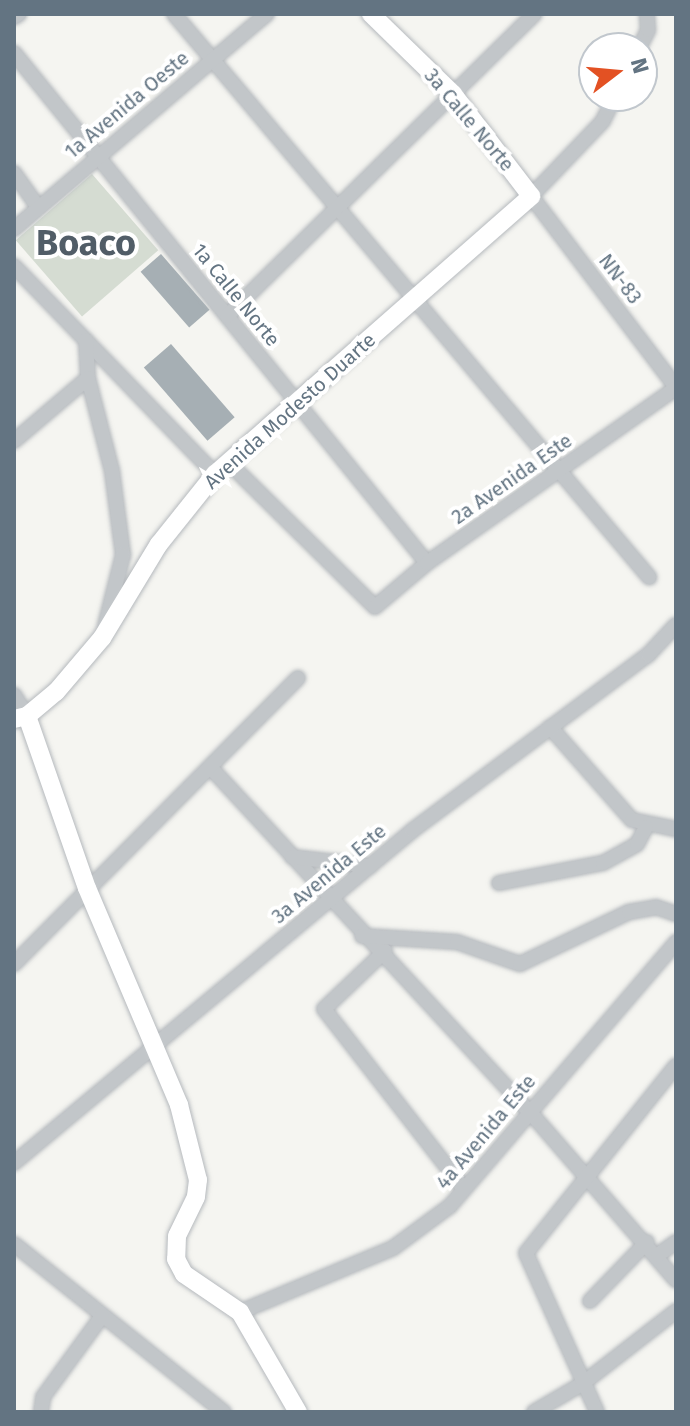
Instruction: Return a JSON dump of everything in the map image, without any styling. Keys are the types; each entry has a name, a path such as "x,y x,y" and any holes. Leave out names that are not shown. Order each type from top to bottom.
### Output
{"main road":[{"name":"3a Calle Norte","path":"371,14 453,94 531,196"},
{"name":"Avenida Modesto Duarte","path":"20,718 56,692 102,638 159,544 222,469 416,301 531,196"},
{"path":"20,718 151,1045 179,1105 198,1180 196,1197 177,1236 176,1259 184,1274 240,1312 298,1412"}],"street":[{"path":"174,14 649,577"},
{"name":"1a Avenida Oeste","path":"14,229 97,155 267,14"},
{"path":"227,316 534,14"},
{"name":"1a Calle Norte","path":"14,53 427,563"},
{"path":"531,196 603,121 607,112"},
{"path":"14,173 38,207"},
{"name":"NN-83","path":"531,196 676,387"},
{"path":"14,266 86,340 222,469"},
{"path":"86,340 88,378 112,471 123,555 102,638"},
{"path":"14,441 88,378"},
{"name":"2a Avenida Este","path":"222,469 375,607 427,563 676,387"},
{"name":"3a Avenida Este","path":"14,1163 151,1045 370,866 648,655 676,625"},
{"path":"14,964 298,678"},
{"path":"14,695 20,718"},
{"path":"550,727 632,820 646,827 676,829"},
{"path":"211,768 362,936 529,1111 647,1242 676,1280"},
{"path":"499,883 603,863 637,844 646,827"},
{"path":"292,857 370,866"},
{"path":"362,936 457,942 520,964 629,912 656,907 676,914"},
{"path":"390,938 383,958 324,1009 464,1189"},
{"name":"4a Avenida Este","path":"240,1312 393,1248 450,1206 676,942"},
{"path":"597,1412 526,1253 676,1066"},
{"path":"590,1301 647,1242"},
{"path":"658,1255 676,1242"},
{"path":"14,1244 224,1412"},
{"path":"534,1412 582,1384 676,1311"},
{"path":"41,1412 43,1397 102,1316"}],"shaded area":[{"path":"92,174 158,250 82,316 16,240"}],"building":[{"path":"161,254 210,310 189,328 141,272"},
{"path":"171,344 235,417 207,441 144,368"}],"district":[{"name":"Boaco","path":"86,244"}]}
